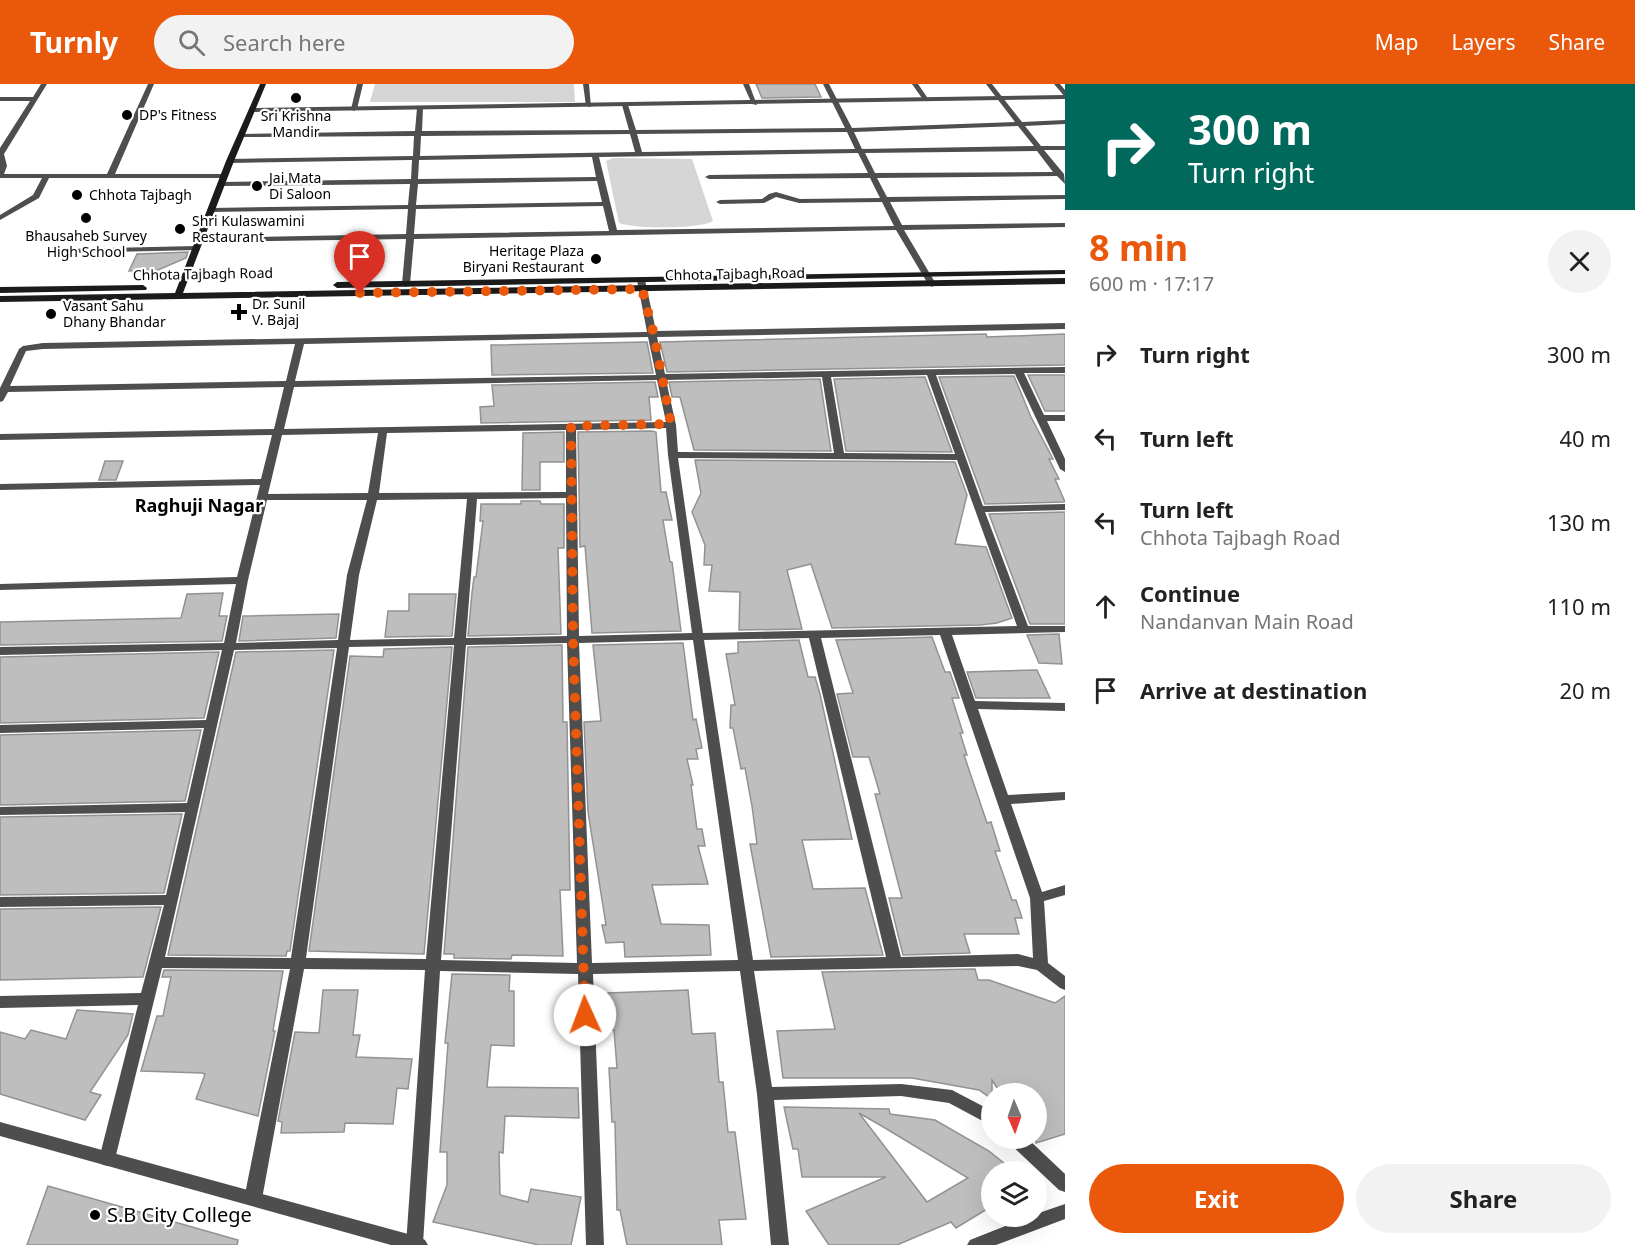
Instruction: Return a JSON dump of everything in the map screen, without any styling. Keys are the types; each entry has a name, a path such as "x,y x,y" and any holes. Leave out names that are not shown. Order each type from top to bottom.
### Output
{"main road":[{"path":"0,299 180,292 230,161 263,84"},
{"path":"642,284 927,274 1065,272"},
{"name":"Chhota Tajbagh Road","path":"0,290 180,292 642,284 932,284 1065,281"}],"street":[{"path":"44,84 0,154 3,166 0,176 414,181 601,179"},
{"path":"110,176 151,84"},
{"path":"354,109 360,84"},
{"path":"586,84 589,106"},
{"path":"746,84 755,104"},
{"path":"826,84 899,228 932,284"},
{"path":"915,84 926,100"},
{"path":"988,84 1041,148 1065,182"},
{"path":"1057,84 1065,96"},
{"path":"253,110 835,103 1000,100 1065,96"},
{"path":"0,99 33,99"},
{"path":"625,105 639,154"},
{"path":"406,288 420,108"},
{"path":"242,135 850,130 1065,122"},
{"path":"230,161 1065,148"},
{"path":"595,155 613,232"},
{"path":"709,177 1060,174"},
{"path":"0,218 36,196 47,176"},
{"path":"720,202 764,201 768,196 780,195 799,201 1065,197"},
{"path":"211,210 606,204"},
{"path":"64,251 410,235 1065,225"},
{"path":"642,284 671,424 673,455 698,636 765,1094 780,1245"},
{"path":"1065,326 32,346 23,349 2,394 291,384 1065,370"},
{"path":"107,1159 172,900 242,580 300,342"},
{"path":"0,369 12,369"},
{"path":"1018,371 1065,469"},
{"path":"931,373 1024,630"},
{"path":"826,374 840,457"},
{"path":"1042,418 1065,418"},
{"path":"0,437 671,424"},
{"path":"571,426 573,638 583,969 595,1245"},
{"path":"253,1199 298,964 353,575 373,496 383,430"},
{"path":"673,455 962,458"},
{"path":"0,487 267,482"},
{"path":"264,496 572,495"},
{"path":"0,1129 417,1244 433,965 472,496"},
{"path":"980,509 1065,507"},
{"path":"0,586 242,580"},
{"path":"0,651 1065,629"},
{"path":"945,632 1037,898 1041,965"},
{"path":"814,634 895,963"},
{"path":"971,705 1065,707"},
{"path":"0,729 211,724"},
{"path":"1003,800 1065,796"},
{"path":"0,811 193,807"},
{"path":"1037,898 1065,890"},
{"path":"0,902 172,900"},
{"path":"155,962 583,969 1018,960 1041,965 1065,984"},
{"path":"0,1002 146,999"},
{"path":"765,1094 901,1090 952,1097 981,1113"},
{"path":"1027,1149 1065,1185"},
{"path":"976,1245 1065,1211"}],"shaded area":[{"path":"375,84 574,84 575,102 370,102"},
{"path":"613,158 692,159 713,221 696,226 667,227 619,223 606,161"}],"building":[{"path":"756,84 815,84 821,97 762,98"},
{"path":"188,252 186,258 158,270 129,271 137,254"},
{"path":"986,334 987,337 1065,334 1065,365 667,372 660,342"},
{"path":"647,342 653,373 492,375 491,345"},
{"path":"1028,375 1065,375 1065,411 1045,411"},
{"path":"1014,376 1031,417 1053,459 1049,459 1059,479 1055,479 1065,502 985,504 939,377"},
{"path":"925,377 952,452 846,451 834,379"},
{"path":"820,379 831,451 694,450 680,397 672,397 669,382"},
{"path":"655,382 658,397 649,397 651,420 481,423 480,407 494,406 492,385"},
{"path":"564,432 564,462 540,462 540,490 522,490 523,433"},
{"path":"578,432 656,432 661,492 666,492 672,520 663,520 670,562 672,562 681,631 592,633 585,546 580,547"},
{"path":"695,460 955,462 967,495 955,544 986,547 1012,618 980,625 832,628 811,564 787,570 802,629 739,630 740,592 709,591 712,565 704,565 705,545 692,512 701,493"},
{"path":"105,461 123,461 116,480 99,480"},
{"path":"521,501 564,504 564,548 558,548 561,634 468,636 483,521 480,521 481,504 521,504"},
{"path":"1065,512 1065,624 1030,624 989,514"},
{"path":"223,593 219,616 227,616 222,641 0,645 0,622 181,618 187,594"},
{"path":"409,594 456,594 452,636 385,637 388,611 409,611"},
{"path":"339,614 336,638 239,641 243,616"},
{"path":"1059,634 1062,664 1039,663 1027,635"},
{"path":"932,637 945,672 950,672 959,698 952,698 963,733 960,733 967,755 964,755 987,823 991,822 1000,851 995,851 1012,900 1016,900 1022,918 1015,918 1019,934 964,934 970,953 903,955 889,898 902,898 875,794 880,794 869,757 853,757 837,694 853,693 836,640"},
{"path":"799,640 808,677 815,677 820,694 852,839 802,840 813,889 865,888 883,955 771,957 750,844 757,844 752,806 745,768 741,769 733,728 730,728 731,705 735,705 726,654 738,653 738,642"},
{"path":"683,643 693,720 696,719 702,748 696,749 698,759 687,759 693,785 691,785 697,829 702,829 705,846 698,846 708,884 652,885 661,924 709,925 711,955 625,957 624,942 606,943 602,925 606,925 588,812 584,722 601,721 593,645"},
{"path":"562,645 563,722 567,722 570,890 560,890 563,956 512,955 511,959 454,958 454,954 444,954 468,647"},
{"path":"452,647 424,954 309,951 350,656 383,657 384,649"},
{"path":"334,650 290,951 287,951 286,956 168,955 236,652"},
{"path":"219,652 204,718 0,723 0,657"},
{"path":"1037,670 1050,698 976,698 967,672"},
{"path":"201,730 185,801 0,805 0,735"},
{"path":"182,814 164,893 0,895 0,817"},
{"path":"161,907 143,977 0,980 0,909"},
{"path":"975,969 978,980 989,980 1055,1003 1065,996 1065,1134 1047,1140 1047,1083 994,1083 992,1080 992,1083 981,1083 981,1091 912,1078 783,1078 777,1031 835,1029 822,972"},
{"path":"164,970 283,971 273,1031 275,1031 258,1116 196,1099 205,1074 141,1071 157,1016 163,1016 171,977 162,977"},
{"path":"452,974 510,975 509,991 514,991 514,1046 491,1045 487,1087 578,1088 579,1118 505,1116 503,1153 499,1152 500,1195 528,1202 531,1189 581,1197 571,1245 539,1245 433,1222 447,1185 447,1152 440,1152 448,1043 445,1043"},
{"path":"323,990 358,990 353,1035 360,1035 356,1057 412,1059 408,1089 397,1088 393,1124 345,1123 344,1132 281,1133 282,1122 278,1121 295,1032 319,1033"},
{"path":"688,990 692,1034 715,1033 719,1082 723,1082 728,1132 735,1132 746,1219 719,1220 722,1245 627,1245 620,1210 617,1210 615,1122 612,1122 609,1068 617,1068 614,1030 610,1030 608,993"},
{"path":"77,1010 133,1014 128,1035 90,1092 101,1095 85,1120 0,1094 0,1032 25,1039 31,1030 66,1039"},
{"path":"784,1107 889,1109 890,1114 935,1120 981,1146 981,1149 989,1151 1001,1161 981,1161 981,1213 956,1228 951,1222 897,1245 829,1245 806,1211 886,1177 802,1177 798,1149 793,1149","holes":["859,1113 968,1178 927,1202"]},
{"name":"S.B City College","path":"48,1186 238,1240 237,1245 27,1245"}],"place":[{"name":"Sri Krishna Mandir","path":"296,98"},
{"name":"DP's Fitness","path":"127,115"},
{"name":"Jai Mata Di Saloon","path":"257,186"},
{"name":"Chhota Tajbagh","path":"77,195"},
{"name":"Bhausaheb Survey High School","path":"86,218"},
{"name":"Shri Kulaswamini Restaurant","path":"180,229"},
{"name":"Heritage Plaza Biryani Restaurant","path":"596,259"},
{"name":"Dr. Sunil V. Bajaj","path":"239,312"},
{"name":"Vasant Sahu Dhany Bhandar","path":"51,314"},
{"name":"S.B City College","path":"95,1215"}],"district":[{"name":"Raghuji Nagar","path":"199,506"}],"route":[{"path":"360,293 642,289 654,335 671,424 571,426 573,638 585,1015"}]}
